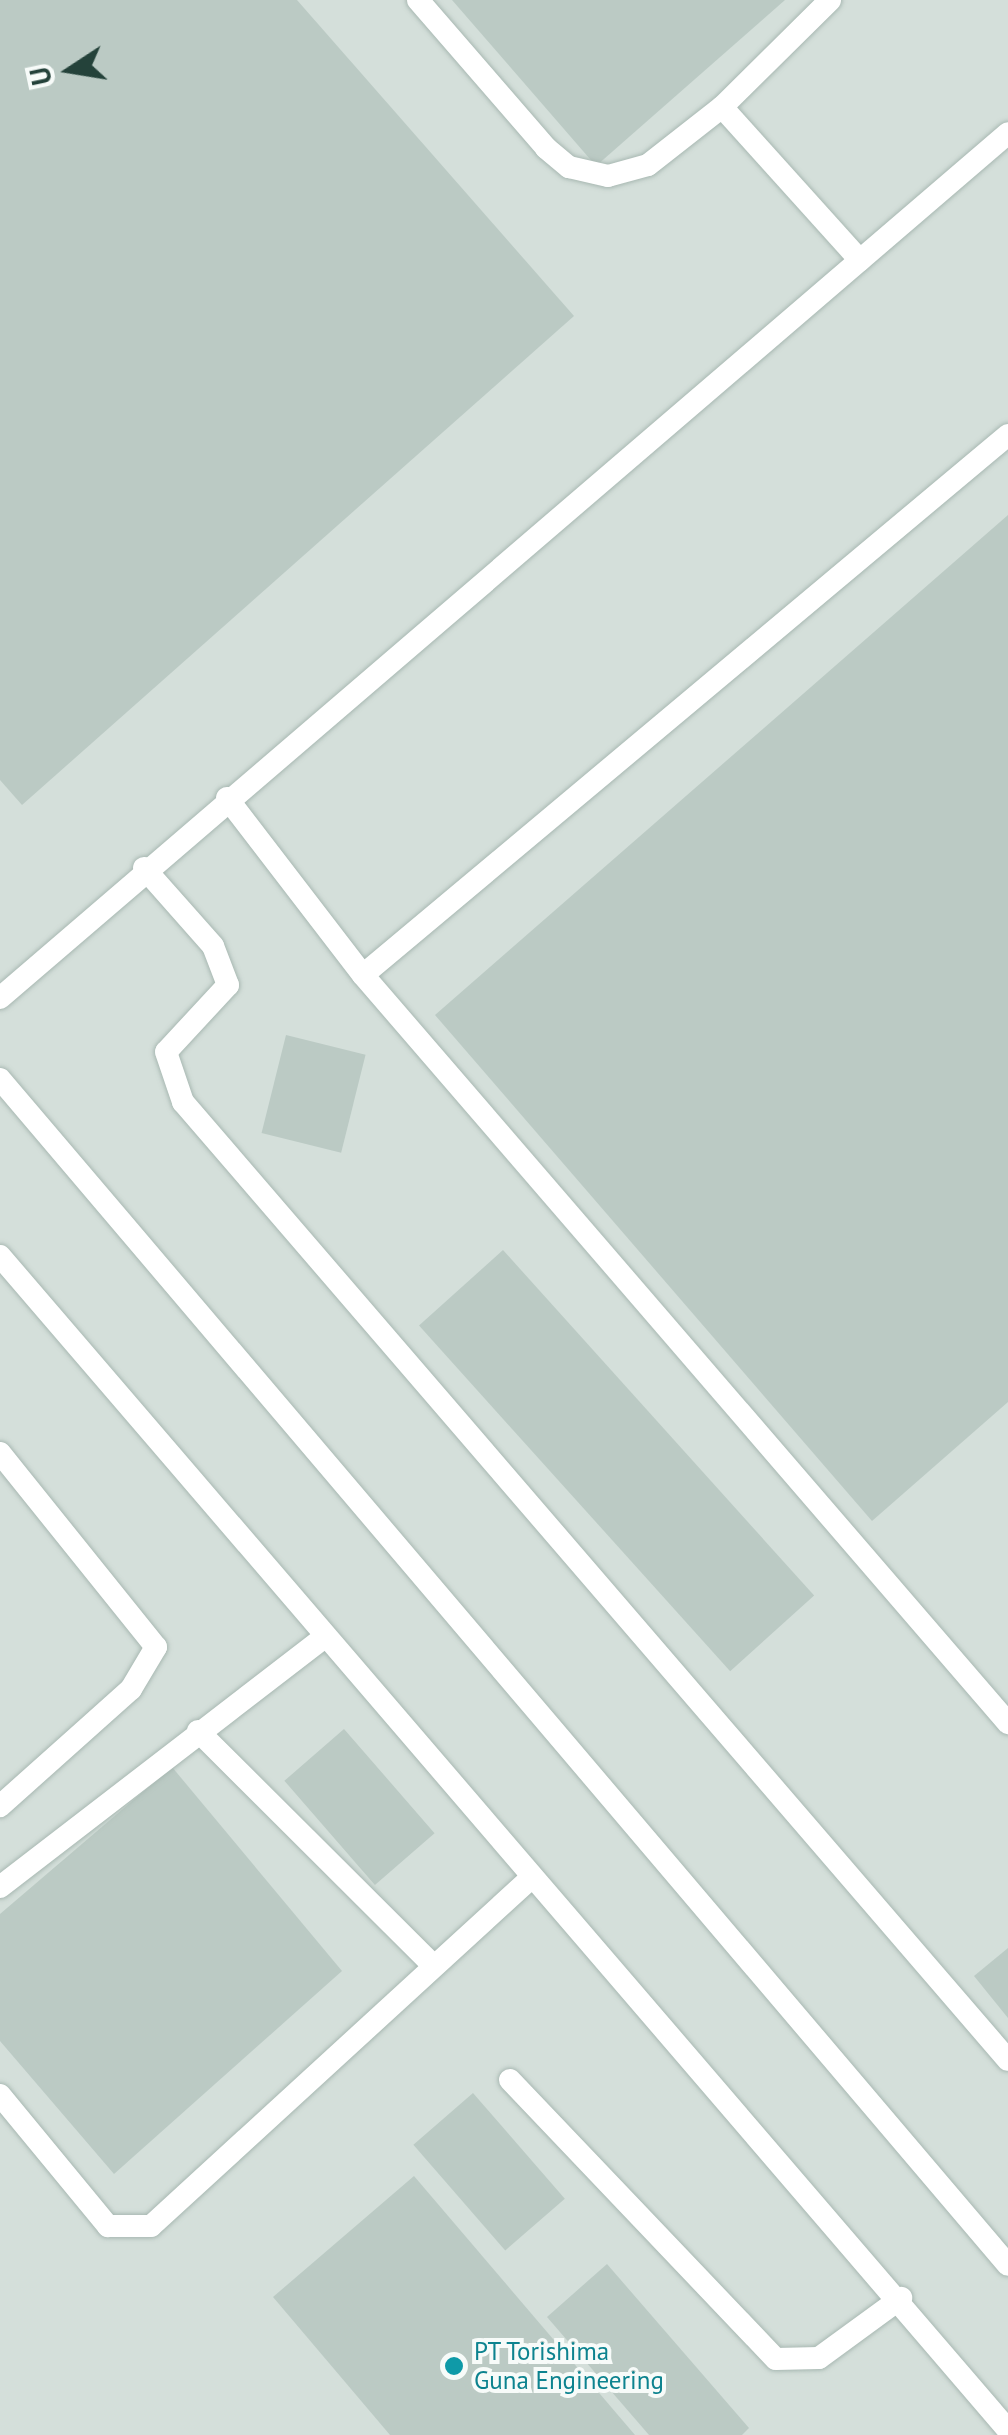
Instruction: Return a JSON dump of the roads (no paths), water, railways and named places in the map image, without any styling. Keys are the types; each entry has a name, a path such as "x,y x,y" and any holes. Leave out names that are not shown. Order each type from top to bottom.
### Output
{"lane":[{"path":"418,0 546,148 587,174 648,165 722,107 830,0"},
{"path":"722,107 860,260"},
{"path":"0,998 144,868 1008,133"},
{"path":"363,975 1008,434"},
{"path":"227,798 363,975 1008,1723"},
{"path":"144,868 213,946 228,985 166,1052 184,1102 1008,2060"},
{"path":"0,1079 1008,2265"},
{"path":"3,1266 322,1639 901,2298 1008,2430"},
{"path":"0,1453 156,1647 130,1690 0,1806"},
{"path":"0,1887 322,1639"},
{"path":"198,1731 433,1965"},
{"path":"0,2095 108,2226 136,2231 532,1877"},
{"path":"510,2080 776,2359 819,2358 901,2298"}],"place":[{"name":"PT Torishima Guna Engineering","path":"454,2366"}]}
